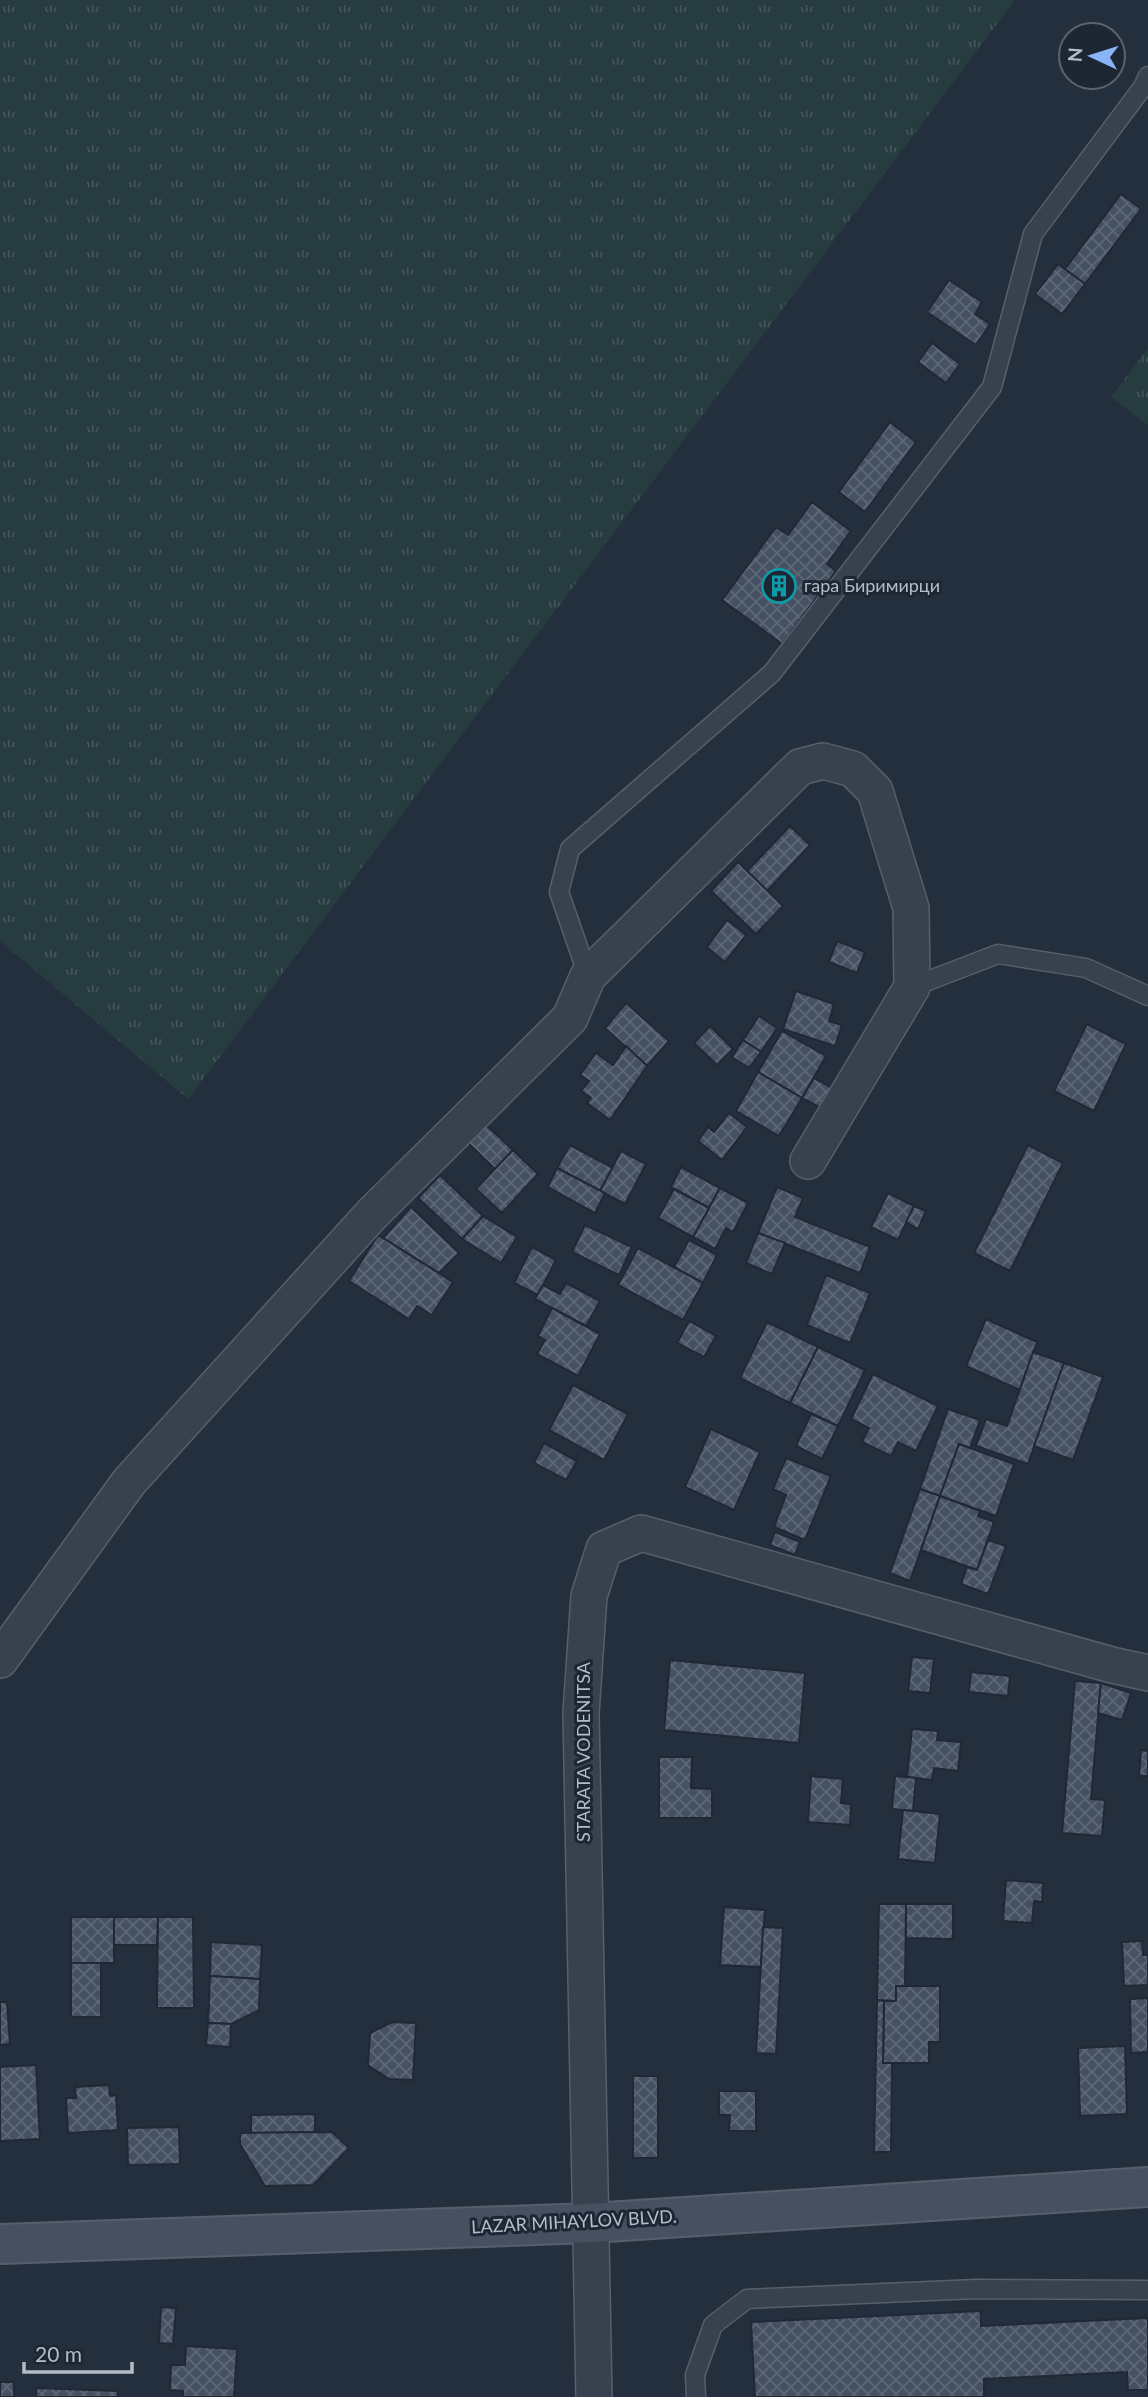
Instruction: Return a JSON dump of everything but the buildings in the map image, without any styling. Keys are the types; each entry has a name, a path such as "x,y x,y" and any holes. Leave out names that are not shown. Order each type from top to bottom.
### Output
{"street":[{"path":"0,1660 129,1482 372,1214 570,1018 588,976 800,767 823,761 853,769 875,791 911,908 912,987 808,1161"},
{"name":"STARATA VODENITSA","path":"594,2397 581,1713 589,1596 604,1549 641,1533 1148,1673"},
{"name":"LAZAR MIHAYLOV BLVD.","path":"0,2244 591,2223 1148,2187"}],"lane":[{"path":"588,976 559,892 570,849 772,673 992,387 1033,234 1148,76"},
{"path":"912,987 998,954 1086,968 1148,996"},
{"path":"696,2397 695,2375 713,2325 747,2299 977,2289 1148,2290"}],"green space":[{"path":"0,0 1015,0 188,1099 0,941"},
{"path":"1148,348 1148,425 1111,397"}],"place":[{"name":"гара Биримирци","path":"779,586"}]}
